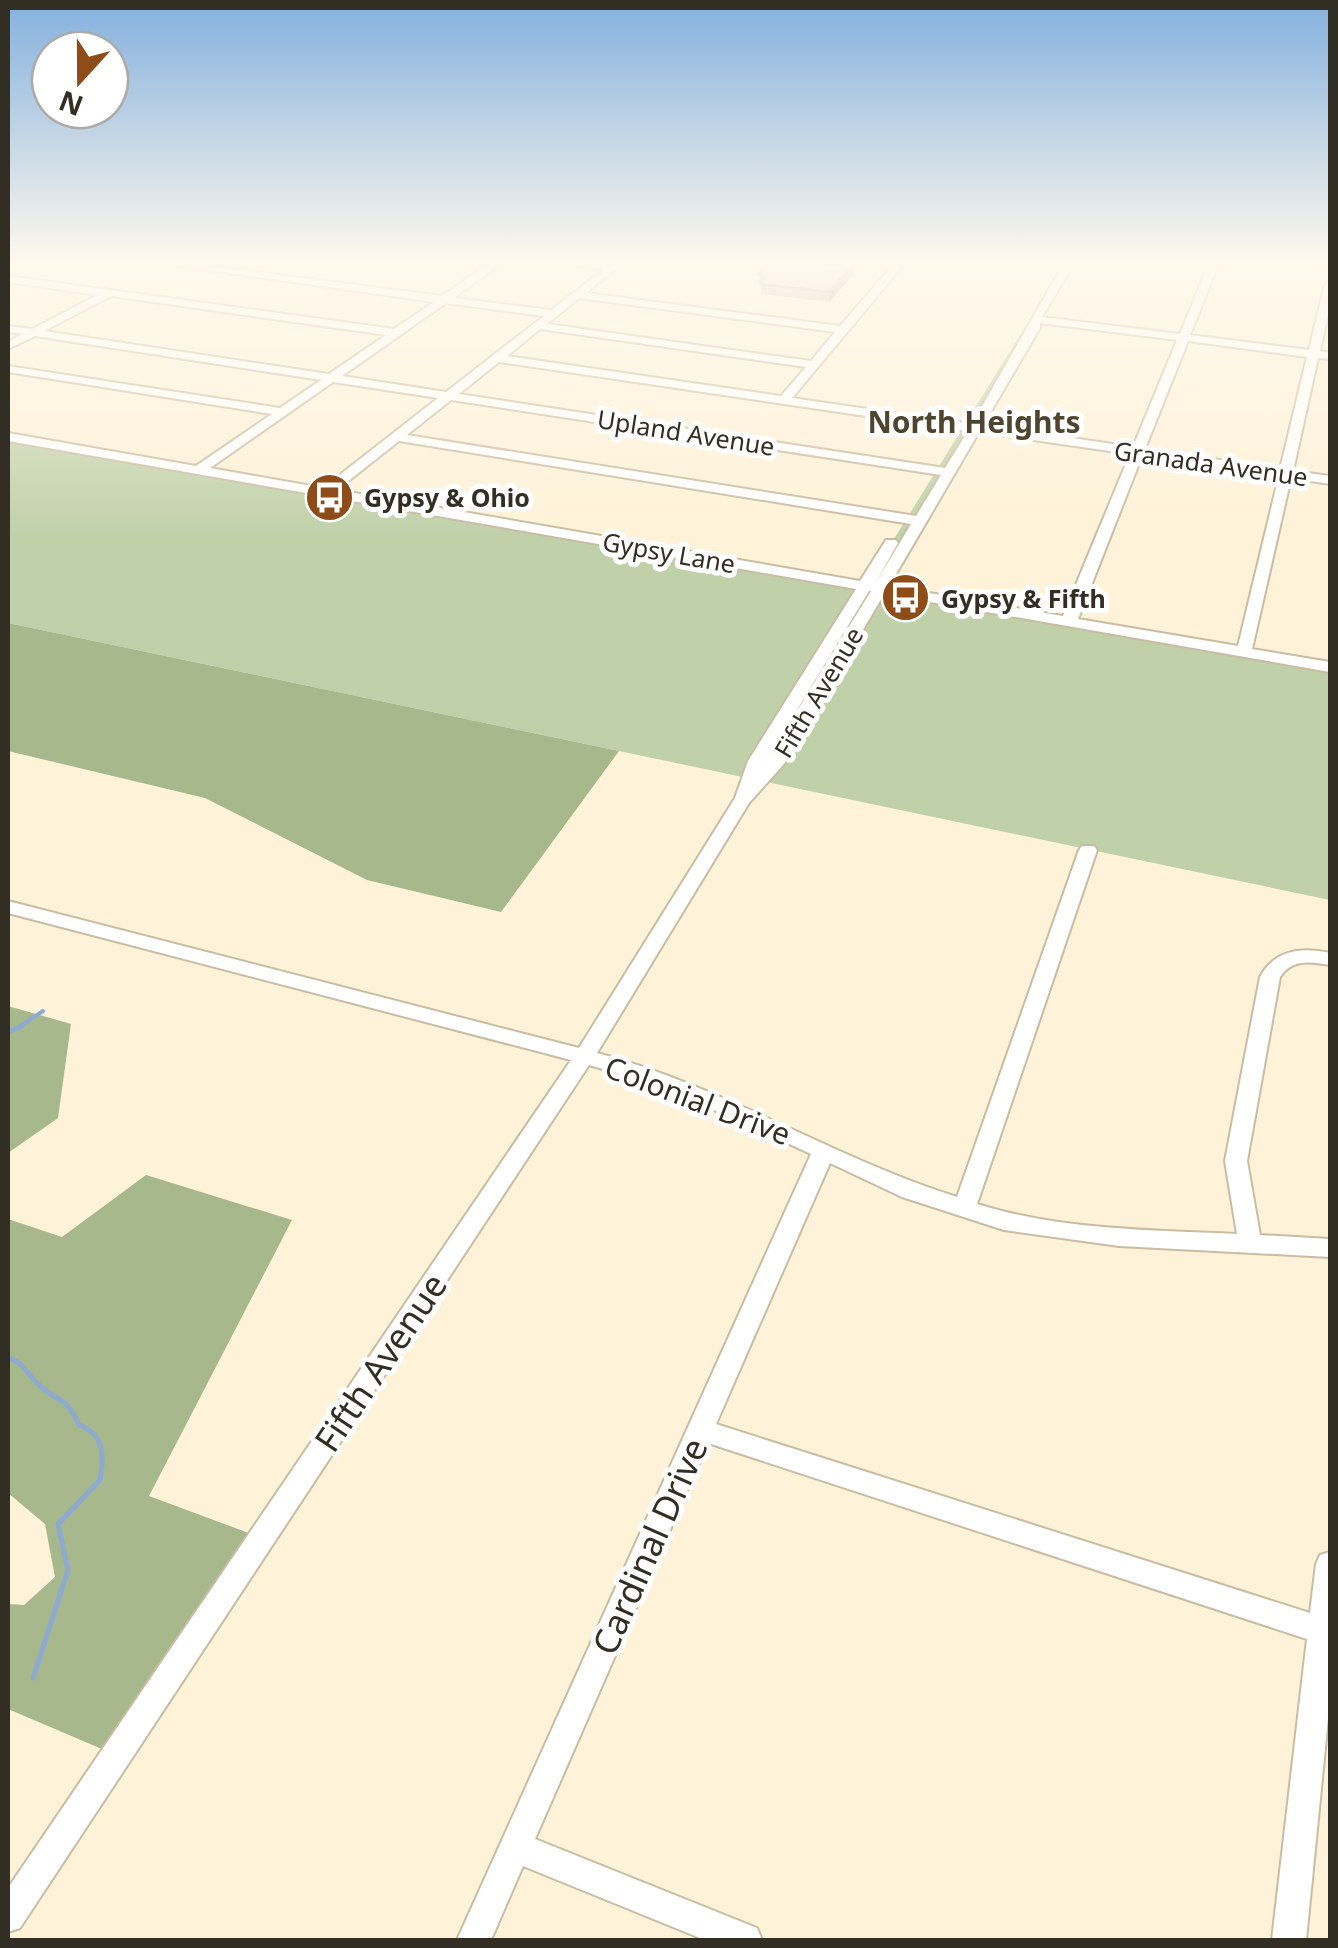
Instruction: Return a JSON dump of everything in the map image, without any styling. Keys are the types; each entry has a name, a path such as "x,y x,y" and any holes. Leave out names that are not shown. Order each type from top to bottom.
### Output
{"street":[{"name":"Upland Avenue","path":"183,354 943,471"},
{"path":"198,470 366,354"},
{"path":"326,492 503,354"},
{"path":"735,354 814,365"},
{"path":"784,400 823,354"},
{"name":"Fifth Avenue","path":"8,1916 584,1057 742,800 775,764 912,520 1018,354"},
{"path":"1069,622 1178,354"},
{"path":"1244,652 1314,354 1330,356"},
{"name":"Granada Avenue","path":"498,358 1330,480"},
{"path":"8,369 282,412"},
{"name":"Gypsy Lane","path":"8,437 1330,667"},
{"path":"397,437 912,520"},
{"path":"964,1208 1088,850"},
{"name":"Colonial Drive","path":"8,907 584,1057 686,1090 923,1196 1004,1221 1072,1232 1330,1248"},
{"path":"1250,1244 1236,1161 1270,978 1276,965 1291,958 1330,959"},
{"name":"Cardinal Drive","path":"474,1940 824,1152"},
{"path":"700,1430 1327,1631"},
{"path":"1289,1940 1327,1631 1330,1564"},
{"path":"516,1847 745,1940"}],"green space":[{"path":"1008,354 1015,354 882,588 1330,667 1330,900 8,623 8,437 865,586"},
{"path":"8,623 619,751 501,912 367,880 205,798 8,751"},
{"path":"8,1006 71,1024 58,1118 8,1153"},
{"path":"146,1175 292,1220 149,1496 262,1538 116,1755 8,1709 8,1604 24,1605 55,1577 45,1524 8,1493 8,1219 62,1237"}],"waterway":[{"path":"18,1028 43,1011"},
{"path":"18,1028 22,1026"},
{"path":"8,1032 18,1028"},
{"path":"8,1357 65,1404 79,1425 94,1434 102,1454 100,1480 58,1524 68,1570 33,1678"}],"place":[{"name":"Gypsy & Ohio","path":"329,497"},
{"name":"Gypsy & Fifth","path":"906,598"}],"district":[{"name":"North Heights","path":"974,421"}]}
